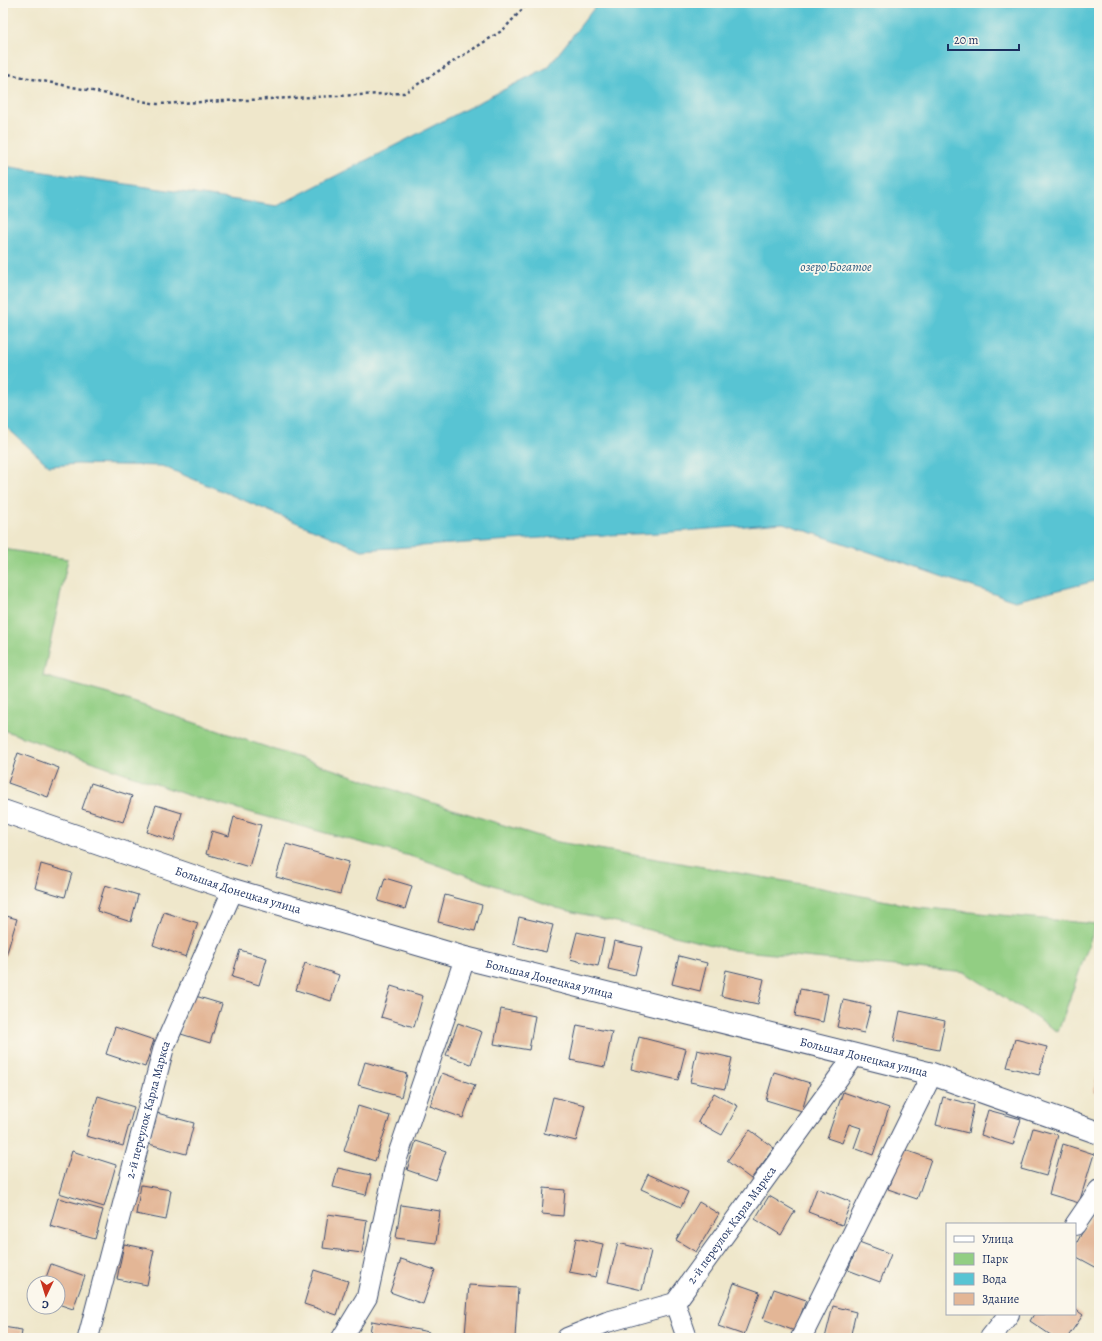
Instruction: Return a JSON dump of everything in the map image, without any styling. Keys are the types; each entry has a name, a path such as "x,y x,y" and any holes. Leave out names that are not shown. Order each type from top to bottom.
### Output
{"street":[{"name":"Большая Донецкая улица","path":"3,811 233,890 465,958 932,1074 1099,1133"},
{"name":"2-й переулок Карла Маркса","path":"88,1338 164,1047 233,890"},
{"path":"342,1338 367,1297 397,1158 465,958"},
{"name":"2-й переулок Карла Маркса","path":"676,1303 855,1055"},
{"path":"801,1338 932,1074"},
{"path":"1076,1224 1099,1190"},
{"path":"567,1338 607,1322 676,1303 687,1338"},
{"path":"990,1338 1008,1315"}],"path":[{"path":"3,73 156,104 404,93 503,30 528,3"}],"green space":[{"path":"3,549 68,559 43,676 112,695 430,802 558,842 802,884 917,907 1096,924 1058,1032 966,973 733,950 557,908 424,860 187,795 3,730"}],"water":[{"name":"озеро Богатое","path":"598,3 1099,3 1099,580 1015,601 783,523 659,533 556,537 362,550 162,466 78,464 49,466 3,424 3,166 277,206 548,67"}],"building":[{"path":"18,753 59,768 48,797 8,783"},
{"path":"91,783 132,796 123,822 82,809"},
{"path":"156,805 182,813 174,841 147,832"},
{"path":"234,817 261,825 249,867 206,854 212,831 229,836"},
{"path":"286,844 349,862 340,894 276,877"},
{"path":"41,864 72,873 65,897 35,888"},
{"path":"385,878 412,886 405,909 378,901"},
{"path":"105,885 138,895 131,922 97,911"},
{"path":"445,895 482,905 475,931 438,922"},
{"path":"164,912 198,923 186,957 153,945"},
{"path":"3,915 17,919 6,956 3,955"},
{"path":"519,917 553,925 546,952 513,944"},
{"path":"577,932 604,938 598,966 570,959"},
{"path":"614,941 642,947 635,975 608,969"},
{"path":"240,950 267,958 259,985 232,977"},
{"path":"679,956 707,963 700,991 672,984"},
{"path":"305,963 339,975 331,1001 296,990"},
{"path":"726,970 764,979 758,1004 721,996"},
{"path":"391,986 423,996 414,1027 381,1017"},
{"path":"800,989 828,994 823,1022 795,1016"},
{"path":"192,995 222,1004 210,1043 181,1034"},
{"path":"843,1000 871,1006 864,1033 837,1027"},
{"path":"501,1009 535,1016 529,1050 494,1044"},
{"path":"900,1011 945,1021 939,1050 894,1041"},
{"path":"458,1023 482,1032 471,1064 446,1055"},
{"path":"577,1025 612,1032 605,1067 570,1060"},
{"path":"115,1027 154,1040 145,1067 106,1054"},
{"path":"639,1037 686,1049 678,1080 631,1069"},
{"path":"1015,1039 1047,1047 1039,1075 1007,1067"},
{"path":"697,1050 732,1058 725,1089 690,1082"},
{"path":"365,1062 407,1074 401,1097 358,1085"},
{"path":"1099,1071 1099,1094 1093,1092"},
{"path":"774,1072 810,1083 802,1111 766,1100"},
{"path":"442,1073 475,1085 463,1118 430,1106"},
{"path":"843,1092 889,1108 873,1155 854,1148 861,1128 849,1124 842,1143 827,1138"},
{"path":"714,1093 738,1106 722,1135 698,1122"},
{"path":"98,1096 134,1107 123,1146 86,1136"},
{"path":"553,1097 585,1105 576,1141 544,1133"},
{"path":"943,1097 974,1105 968,1133 936,1125"},
{"path":"358,1106 390,1116 375,1161 344,1151"},
{"path":"988,1110 1021,1119 1013,1145 981,1135"},
{"path":"157,1113 194,1123 186,1154 149,1144"},
{"path":"1033,1128 1058,1135 1046,1176 1021,1169"},
{"path":"750,1130 774,1148 751,1179 727,1161"},
{"path":"416,1141 446,1151 436,1180 407,1170"},
{"path":"1063,1144 1094,1154 1079,1203 1049,1194"},
{"path":"902,1149 931,1159 917,1199 888,1189"},
{"path":"72,1151 116,1165 104,1207 59,1193"},
{"path":"338,1168 371,1175 366,1195 333,1187"},
{"path":"648,1174 688,1192 681,1207 641,1189"},
{"path":"141,1185 171,1190 166,1220 136,1214"},
{"path":"544,1188 565,1190 563,1216 542,1214"},
{"path":"817,1188 851,1202 842,1225 808,1212"},
{"path":"769,1196 795,1211 781,1235 755,1219"},
{"path":"58,1198 103,1210 95,1239 50,1226"},
{"path":"699,1202 719,1214 696,1252 676,1240"},
{"path":"401,1205 440,1211 436,1243 396,1238"},
{"path":"1093,1212 1099,1215 1099,1269 1076,1257 1076,1244"},
{"path":"328,1214 367,1220 362,1253 323,1248"},
{"path":"576,1238 603,1244 596,1277 569,1272"},
{"path":"859,1242 891,1254 880,1282 848,1270"},
{"path":"618,1243 651,1251 642,1290 608,1282"},
{"path":"124,1244 154,1250 147,1285 117,1279"},
{"path":"401,1259 435,1270 423,1304 390,1292"},
{"path":"51,1264 85,1276 73,1309 66,1307 66,1275 47,1275"},
{"path":"314,1270 348,1281 337,1315 304,1304"},
{"path":"734,1283 760,1292 744,1335 718,1326"},
{"path":"469,1285 518,1288 515,1338 465,1335"},
{"path":"774,1289 806,1300 795,1331 763,1319"},
{"path":"833,1306 856,1312 850,1338 825,1338"},
{"path":"1076,1310 1083,1315 1067,1338 1055,1338 1030,1321 1033,1315 1076,1315"},
{"path":"372,1321 429,1332 427,1338 369,1338"},
{"path":"3,1327 22,1330 21,1338 3,1338"}]}
